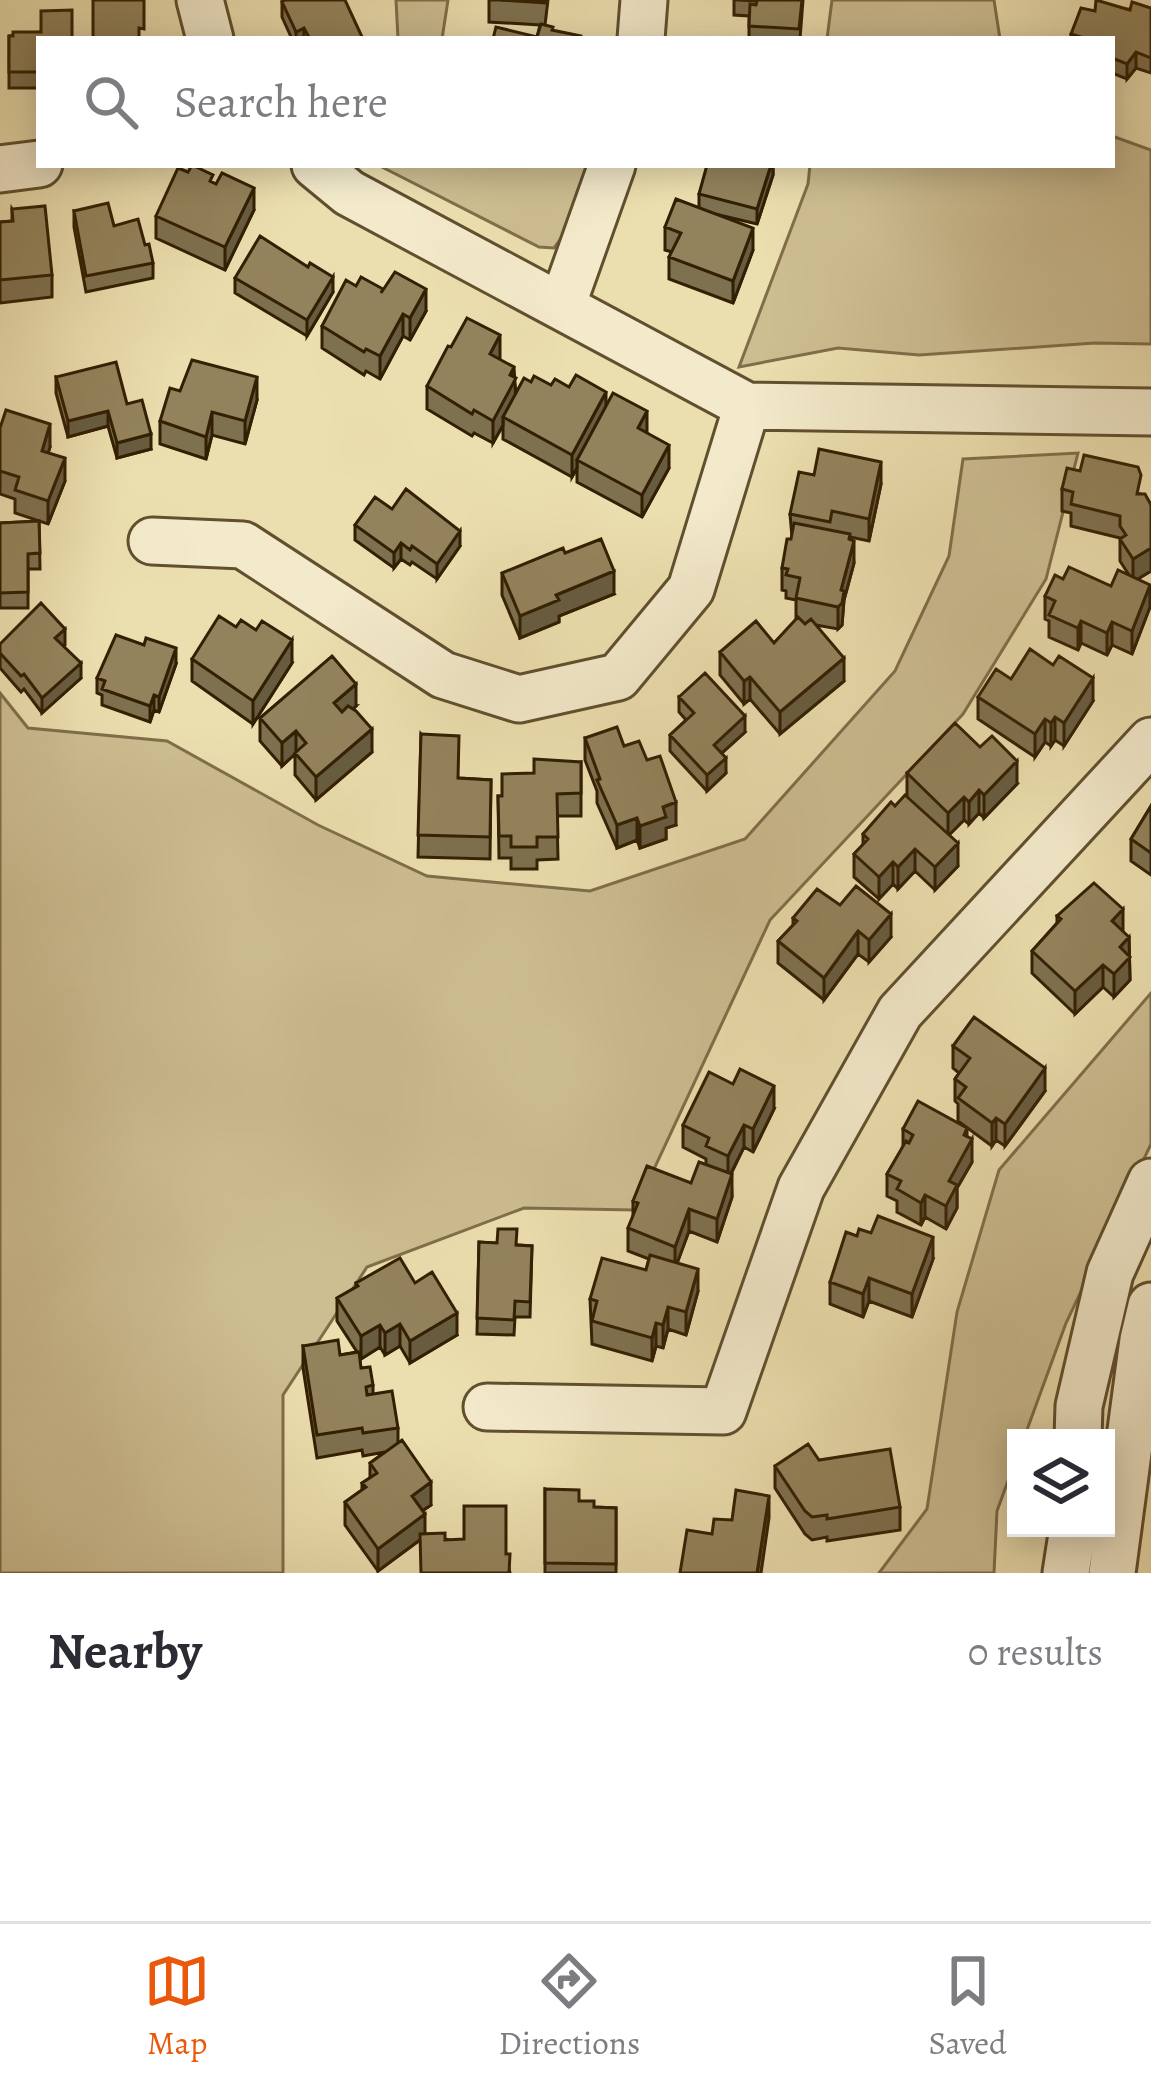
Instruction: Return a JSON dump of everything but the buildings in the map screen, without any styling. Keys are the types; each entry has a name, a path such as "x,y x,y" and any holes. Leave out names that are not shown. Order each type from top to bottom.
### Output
{"street":[{"path":"200,0 209,36"},
{"path":"641,36 644,0"},
{"path":"0,169 36,164"},
{"path":"319,168 349,193 748,406 1151,412"},
{"path":"562,306 611,168"},
{"path":"152,541 243,545 443,675 519,699 619,677 691,589 748,406"},
{"path":"488,1407 723,1412 802,1188 900,1012 1151,741"},
{"path":"1078,1429 1079,1406 1110,1273 1151,1182"},
{"path":"1112,1573 1151,1306"},
{"path":"1066,1573 1071,1537"}],"shaded area":[{"path":"396,0 448,0 442,36 398,36"},
{"path":"832,0 994,0 1000,36 827,36"},
{"path":"1115,137 1151,150 1151,344 1095,343 919,355 838,348 739,367 808,184 810,168 1115,168"},
{"path":"384,168 586,168 571,225 554,248 539,247"},
{"path":"1078,453 1046,579 963,714 770,920 635,1210 524,1208 367,1267 283,1395 283,1573 0,1573 0,693 28,728 167,741 318,825 427,876 590,891 745,839 895,671 949,556 963,459"},
{"path":"1151,993 1151,1144 1066,1323 1027,1429 1007,1429 1007,1484 997,1511 994,1573 879,1573 927,1509 957,1312 999,1170"}]}
